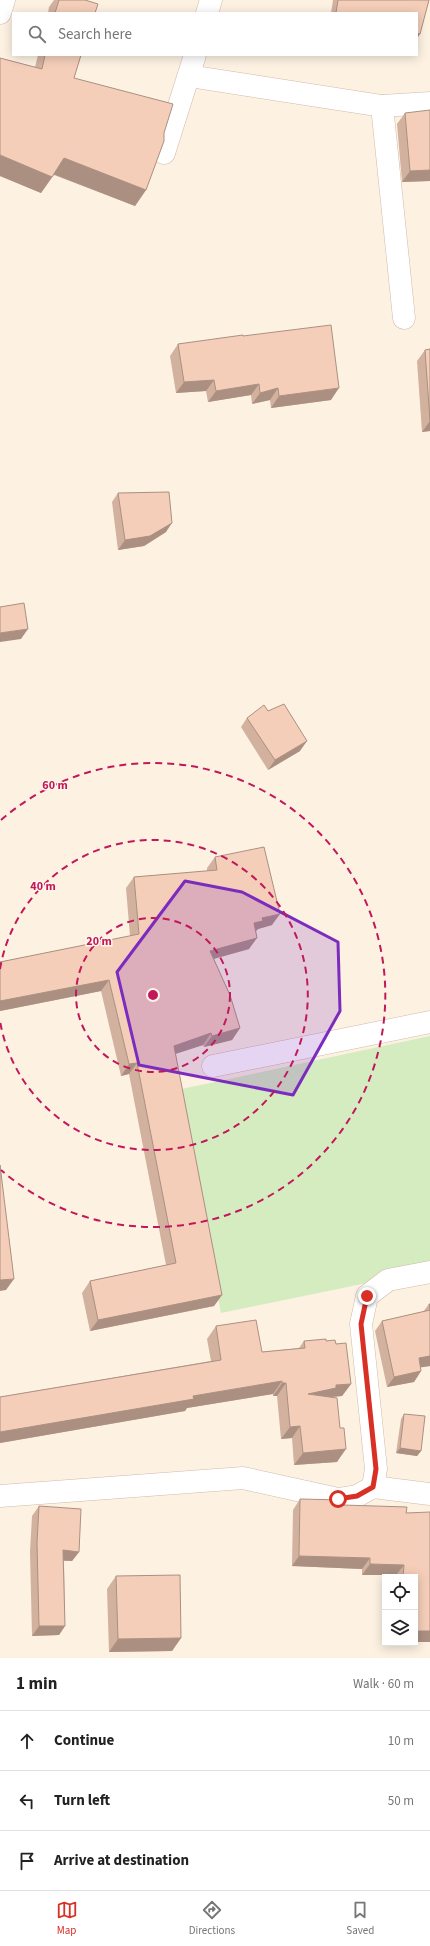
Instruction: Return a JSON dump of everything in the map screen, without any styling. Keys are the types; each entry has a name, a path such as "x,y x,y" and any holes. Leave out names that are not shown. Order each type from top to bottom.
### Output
{"street":[{"path":"0,13 4,0"},
{"path":"207,12 211,0"},
{"path":"164,153 195,56"},
{"path":"189,76 382,106 430,103"},
{"path":"382,106 404,318"},
{"path":"213,1066 430,1022"},
{"path":"373,1487 376,1469 361,1324 367,1296 388,1280 430,1272"},
{"path":"0,1496 242,1478 338,1499 357,1496 373,1487 430,1494"}],"highlighted area":[{"path":"185,881 242,892 338,942 340,1011 293,1095 139,1065 117,972"}],"green space":[{"path":"430,1036 430,1270 221,1313 177,1090"}],"building":[{"path":"59,0 85,0 98,4 95,12 55,12"},
{"path":"338,0 429,0 420,34 418,33 418,12 336,12"},
{"path":"45,56 81,56 74,78 173,104 164,133 164,141 146,190 64,158 52,177 0,155 0,58 42,69"},
{"path":"430,110 430,170 410,171 405,113"},
{"path":"331,325 339,388 279,396 278,388 260,393 259,384 216,391 214,380 184,382 178,344"},
{"path":"430,349 430,421 425,350"},
{"path":"169,492 172,523 150,536 125,540 118,493"},
{"path":"24,603 28,629 0,633 0,607"},
{"path":"284,704 307,741 275,760 247,718 264,705 268,711"},
{"path":"264,847 280,914 262,918 263,921 254,923 257,938 210,951 230,995 240,1028 212,1036 211,1033 174,1046 222,1295 98,1320 90,1281 176,1263 137,1063 129,1064 109,980 0,1001 0,962 139,934 134,877 217,870 215,857"},
{"path":"0,1165 14,1279 0,1280"},
{"path":"430,1310 430,1356 419,1358 421,1371 394,1377 382,1321"},
{"path":"256,1320 262,1352 305,1348 304,1341 326,1339 326,1341 335,1340 336,1344 346,1343 351,1384 336,1385 336,1388 308,1394 337,1398 340,1428 344,1428 346,1449 303,1453 300,1426 290,1427 286,1383 282,1383 282,1381 193,1396 194,1399 0,1432 0,1397 221,1360 216,1326"},
{"path":"404,1414 425,1416 421,1451 400,1448"},
{"path":"300,1499 343,1500 343,1505 407,1507 406,1513 430,1512 430,1631 418,1631 418,1574 403,1574 404,1565 370,1564 370,1558 299,1556"},
{"path":"39,1506 81,1509 79,1552 63,1550 65,1626 39,1626 37,1543"},
{"path":"180,1575 181,1638 118,1639 116,1576"}],"route":[{"path":"338,1499 357,1496 373,1487 376,1469 361,1324 367,1296"}]}
